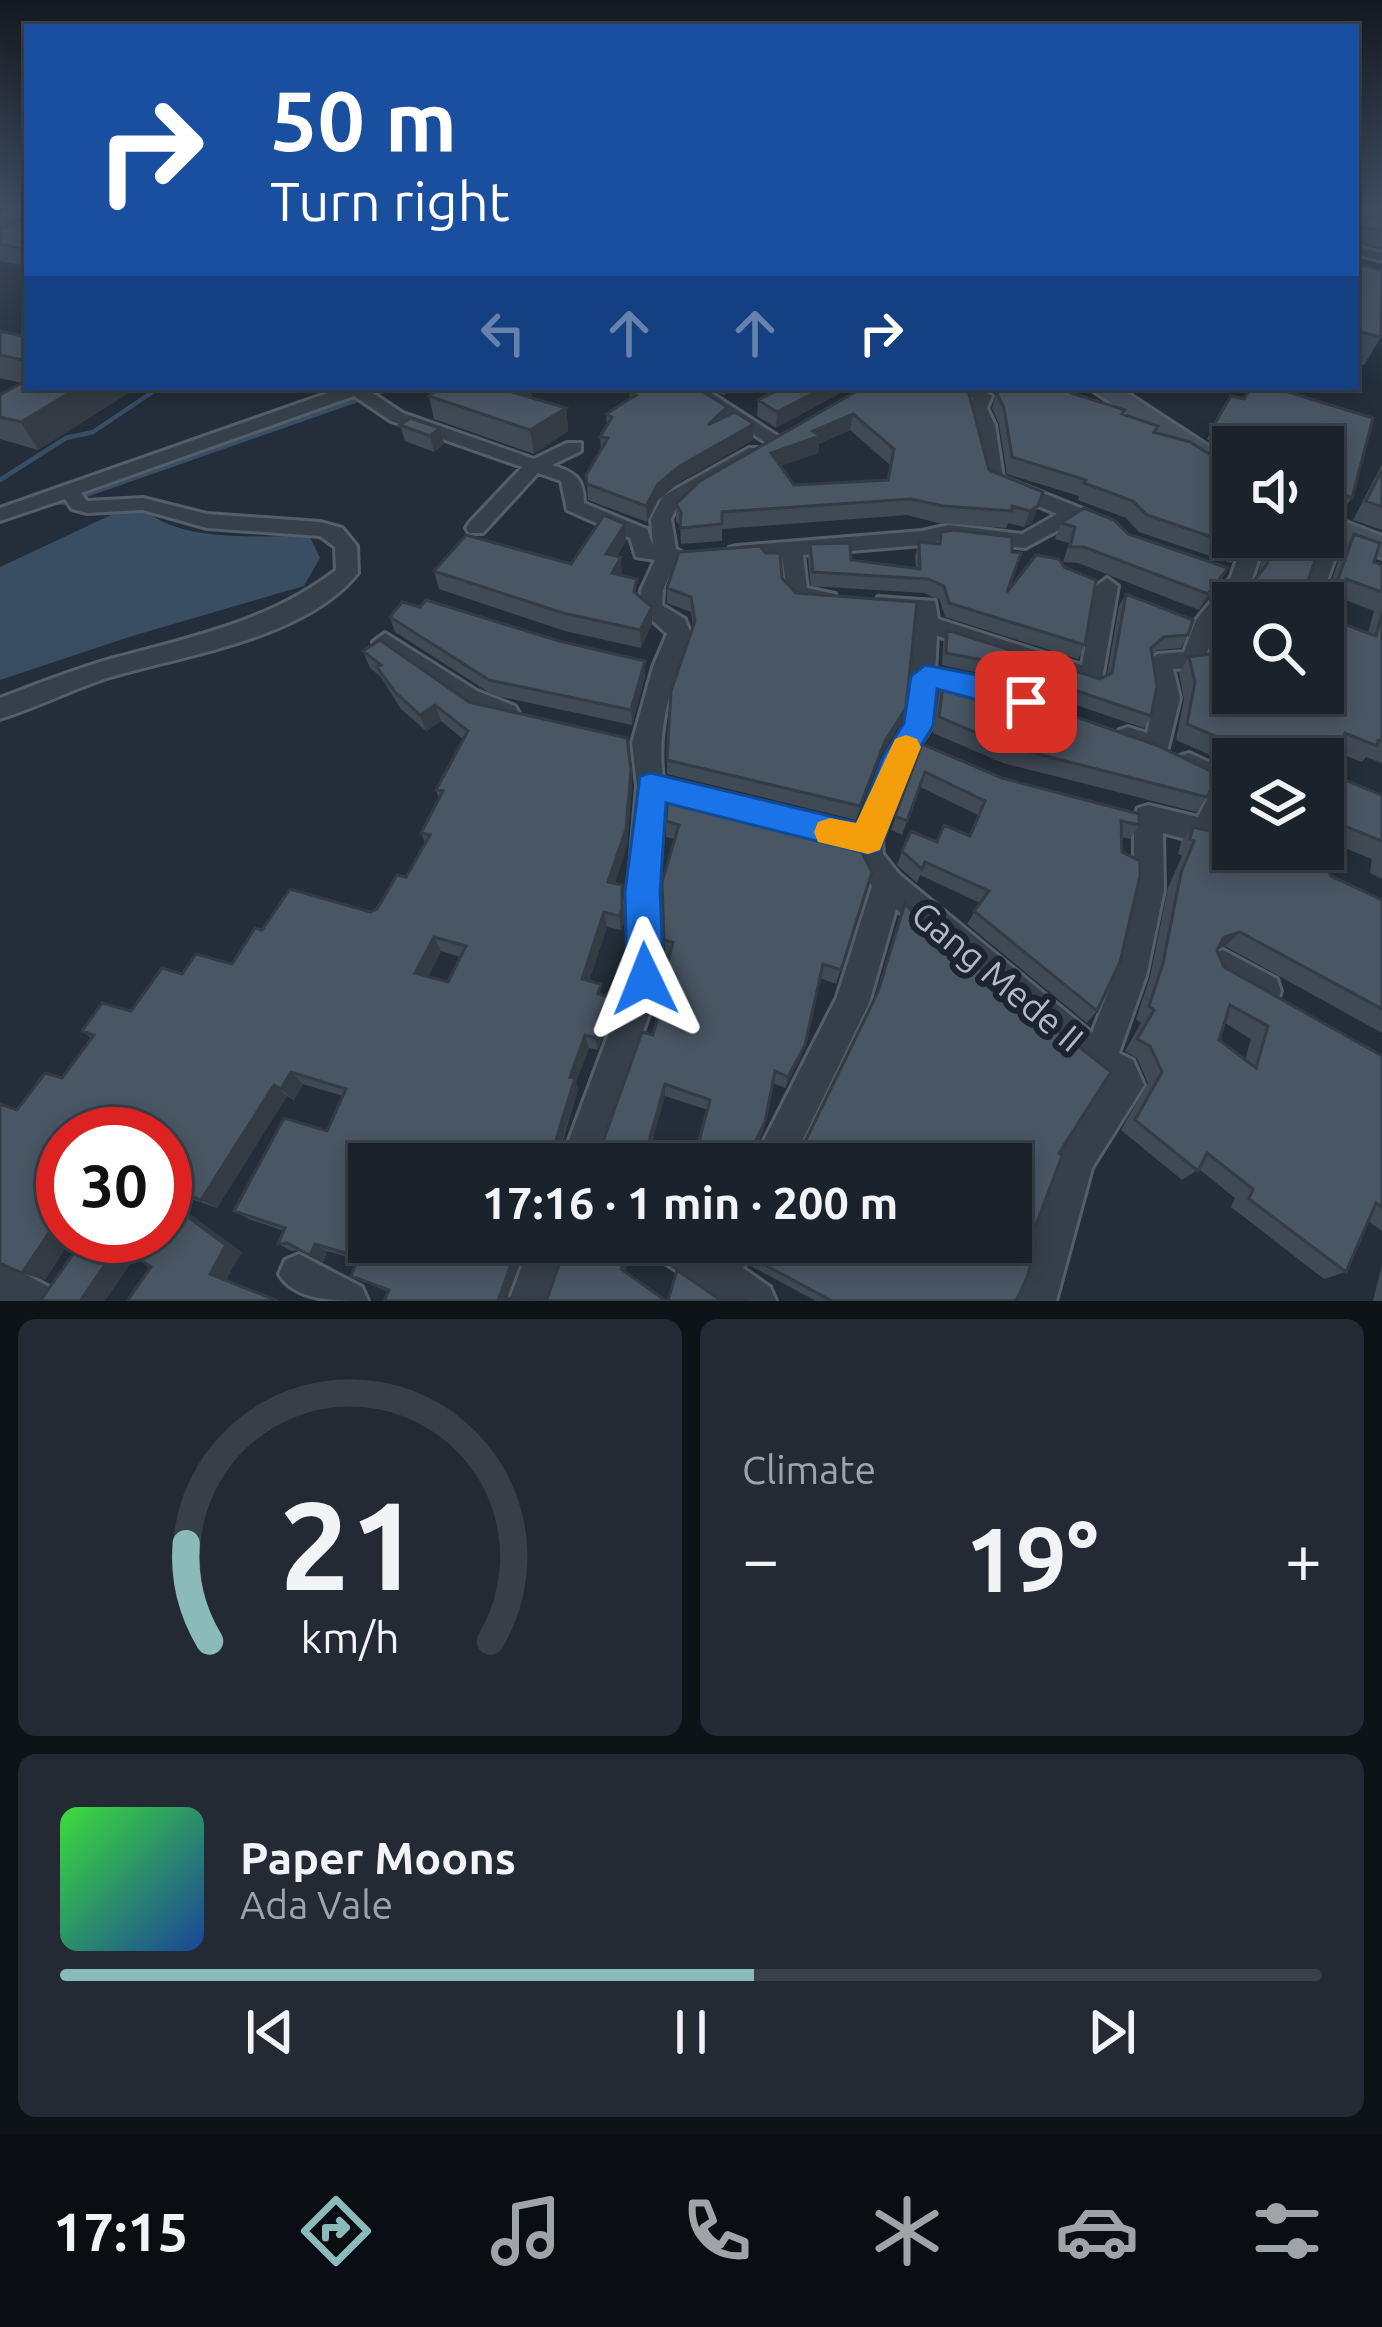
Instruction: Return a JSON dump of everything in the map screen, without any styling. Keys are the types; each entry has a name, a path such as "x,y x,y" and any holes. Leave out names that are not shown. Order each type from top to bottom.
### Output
{"main road":[{"path":"1106,390 1212,461"},
{"path":"1344,532 1382,548"}],"street":[{"path":"0,515 73,496 360,390 380,408 568,477 574,484 574,506 640,534 644,551 667,557 792,551 949,532 1025,541 1071,514"},
{"path":"586,1143 645,979 643,892 651,786 633,741 655,664 680,634 677,625 650,608 667,557 661,519 670,500 715,471 787,437 696,390"},
{"path":"968,390 983,396 978,408 986,418 990,473 995,482 1097,520"},
{"path":"476,528 534,466 574,447"},
{"path":"0,709 71,681 254,625 330,589 347,573 346,546 335,533 207,520 143,504 73,496"},
{"path":"651,786 868,840 898,757 921,744 919,726 934,677 930,610 922,605 803,598 796,593 792,551"},
{"path":"1157,748 1167,698 1159,664 1193,662 1194,622 1241,558"},
{"path":"929,625 1092,678 1107,586"},
{"path":"385,642 484,707 542,721"},
{"path":"1260,721 1263,714"},
{"name":"Gang Mede II","path":"868,840 869,858 888,884 1099,1061 1130,976 1149,890 1137,815 1204,831 1228,788 1221,777 1113,732"},
{"name":"Gang Mede II","path":"782,1143 852,1003 888,884"},
{"path":"1223,966 1298,1010"},
{"path":"1036,1301 1078,1147 1103,1108 1126,1085 1121,1072 1099,1061"},
{"path":"529,1301 543,1263"},
{"path":"731,1263 756,1301"},
{"path":"299,1274 348,1301"},
{"path":"0,1280 35,1301"}],"water":[{"path":"140,506 176,527 198,532 310,537 320,558 304,586 0,680 0,567"}],"building":[{"path":"1359,268 1382,270 1381,337 1359,332"},
{"path":"0,331 24,336 24,360 0,355"},
{"path":"24,382 24,390 74,390 21,422 0,417 0,395"},
{"path":"437,390 519,390 515,393 566,408 530,430 429,396"},
{"path":"701,390 727,407 708,425 735,412 754,424 680,466 658,484 646,506 587,484 586,475 608,438 600,437 612,417 606,414 636,395 629,392"},
{"path":"778,390 819,390 777,412 758,400"},
{"path":"859,390 970,390 989,470 1043,492 1038,506 1030,511 1012,506 1012,511 943,506 911,499 722,512 722,524 680,528 681,512 676,504 700,481","holes":["853,414 894,449 888,480 794,485 771,453 820,436 813,431"]},
{"path":"997,390 1073,390 1071,393 1158,426 1154,432 1190,442 1212,456 1212,537 1147,515 1133,501 1084,483 1086,480 1012,457"},
{"path":"1249,390 1282,390 1373,418 1352,498 1344,495 1344,426 1215,423 1231,396 1244,399"},
{"path":"410,418 440,428 430,436 400,425"},
{"path":"1382,470 1382,507 1366,501"},
{"path":"1084,508 1114,520 1128,534 1228,568 1212,582 1208,594 1084,547 1070,547 1075,527 1061,523"},
{"path":"604,515 625,524 606,554 621,557 612,573 637,579 634,592 652,607 640,630 563,613 434,571 466,535 571,564"},
{"path":"941,532 1012,537 1012,552 1021,553 1007,592 1036,555 1059,559 1064,567 1096,580 1085,645 949,603 944,586 928,579 813,572 810,544 850,543 851,560 920,569 919,542 940,544"},
{"path":"1354,534 1380,543 1374,562 1382,565 1382,592 1346,579 1344,585 1337,582"},
{"path":"760,546 766,553 780,553 782,578 796,593 917,602 906,708 885,741 860,806 667,760 671,691 695,621 691,597 667,588 679,552"},
{"path":"1269,558 1316,558 1307,582 1253,582"},
{"path":"1126,594 1193,620 1188,635 1164,637 1151,648 1157,686 1151,716 988,661 946,653 947,630 1100,679 1112,673"},
{"path":"426,600 559,641 645,661 631,710 489,680 390,617 402,602 420,607"},
{"path":"1382,613 1382,741 1377,746 1345,733 1344,738 1219,738 1187,724 1195,682 1189,657 1212,654 1212,714 1344,714 1344,624 1376,636"},
{"path":"380,640 469,702 627,738 631,770 626,829 608,882 622,885 622,909 619,916 604,912 582,979 601,984 598,994 610,997 595,1038 585,1035 555,1143 348,1143 348,1254 315,1244 310,1255 287,1243 278,1244 285,1228 234,1211 284,1118 327,1131 346,1089 291,1072 281,1089 274,1085 201,1200 192,1197 192,1107 36,1107 36,1252 22,1273 0,1263 0,1104 17,1110 45,1073 62,1078 94,1035 82,1031 102,1003 131,1011 162,968 182,974 196,954 232,964 255,928 262,930 290,889 370,912 377,909 397,875 406,877 430,835 421,833 443,791 436,790 468,731 435,705 420,715 395,692 377,667 381,665 363,651","holes":["434,937 466,946 448,982 415,973"]},
{"path":"944,677 985,685 1156,745 1212,772 1212,788 1207,797 1010,747 939,717"},
{"path":"922,744 1002,778 1139,814 1139,825 1121,821 1122,852 1140,861 1140,876 1120,962 1097,1011 974,911 989,891 925,862 922,869 902,851 911,831 937,842 944,825 970,836 985,801 925,772 907,821 895,816"},
{"path":"1344,780 1382,795 1382,841 1345,826 1344,832"},
{"path":"668,791 854,837 872,872 841,970 823,964 805,1045 788,1077 775,1071 765,1122 754,1143 699,1143 710,1100 665,1084 648,1143 602,1143 642,1032 653,1035 670,973 665,972 673,942 664,940 662,882 679,825 666,821"},
{"path":"1193,827 1212,832 1212,870 1328,870 1331,876 1382,900 1382,1009 1240,932 1224,937 1217,950 1224,967 1382,1056 1382,1207 1376,1203 1346,1272 1249,1199 1253,1189 1207,1153 1198,1171 1135,1120 1162,1072 1150,1046 1137,1039 1154,1010 1149,1006 1181,873 1194,841 1190,839","holes":["1230,1005 1268,1026 1256,1068 1219,1040"]},
{"path":"905,903 918,919 1111,1072 1059,1153 1062,1156 1032,1235 1032,1143 804,1143 878,992"},
{"path":"192,1220 226,1245 210,1274 278,1301 127,1301 151,1267 145,1263 192,1263"},
{"path":"67,1263 106,1263 80,1301 40,1301"},
{"path":"356,1263 512,1263 499,1298 547,1299 560,1263 623,1263 621,1269 666,1301 384,1301 389,1290 351,1276"},
{"path":"761,1263 1031,1263 1016,1301 832,1301"},
{"path":"677,1270 719,1299 749,1301 668,1301"}],"waterway":[{"path":"0,480 66,438 93,432 156,390"},
{"path":"58,501 384,390"}],"slow traffic":[{"path":"830,832 868,840 876,809 906,747"}],"route":[{"path":"645,979 643,892 651,786 868,840 898,757 919,726 925,676 1026,702"}]}
